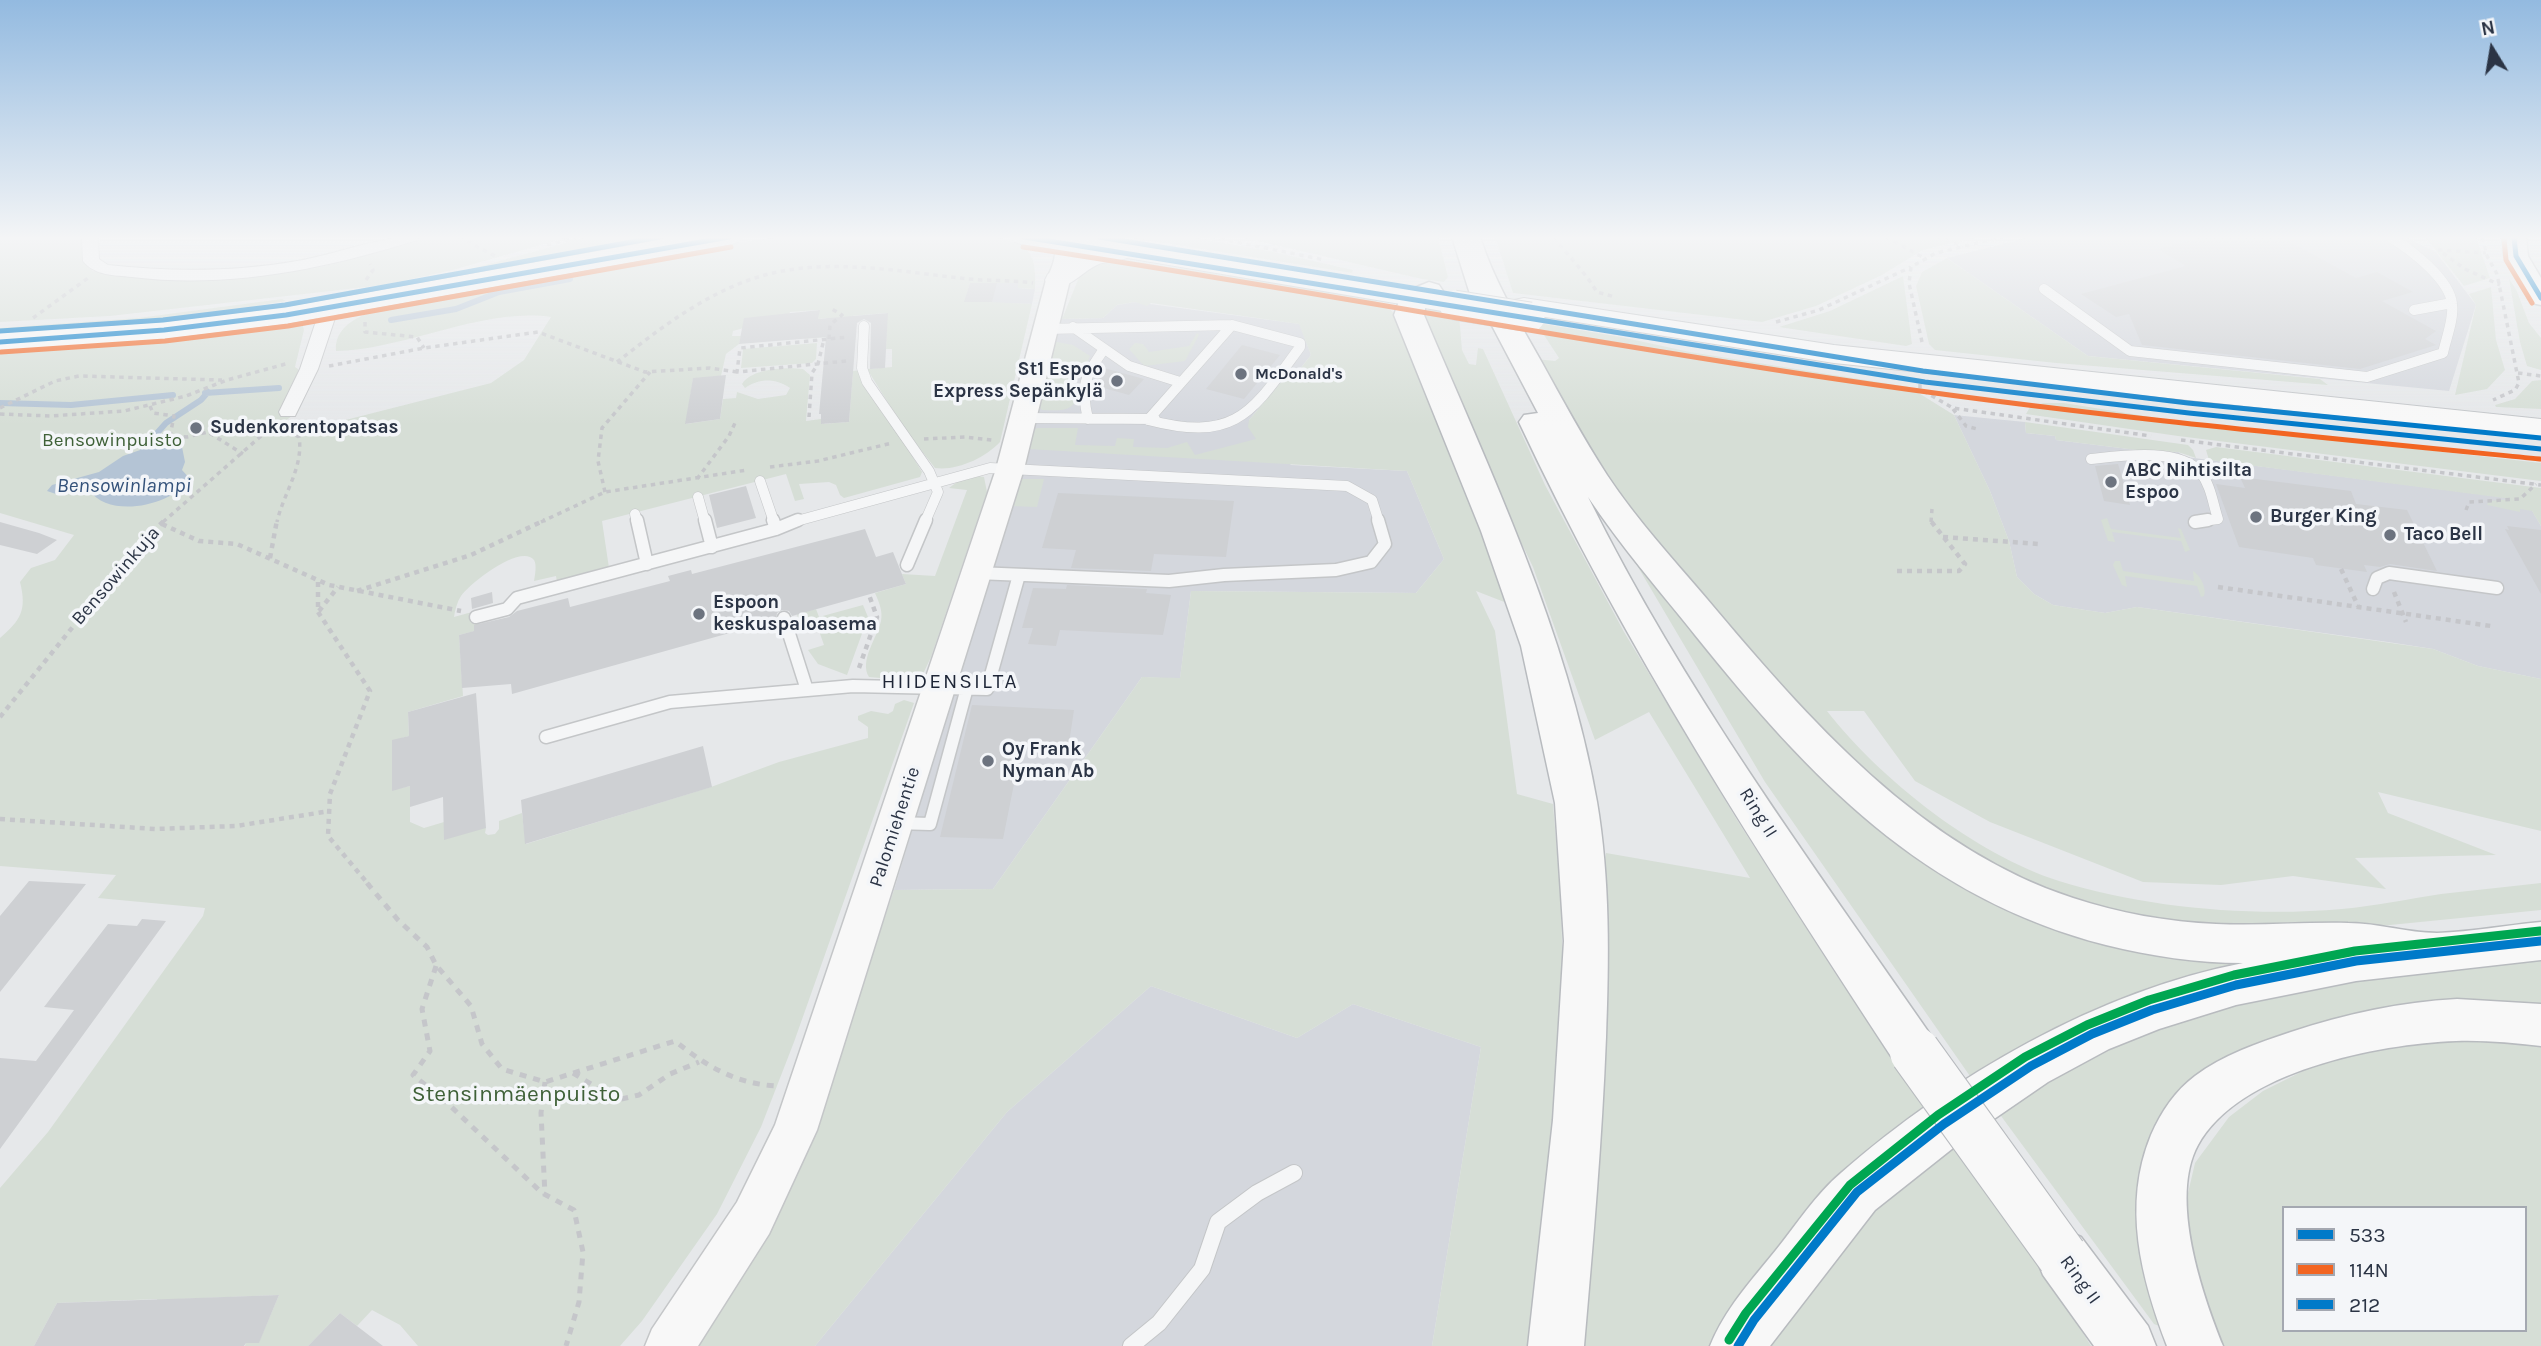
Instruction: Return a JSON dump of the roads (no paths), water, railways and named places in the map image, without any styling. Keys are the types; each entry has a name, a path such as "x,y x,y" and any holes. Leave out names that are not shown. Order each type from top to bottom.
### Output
{"highway":[{"path":"1428,300 1409,315 1498,531 1540,646 1576,803 1587,941 1578,1120 1556,1346"},
{"path":"1461,300 1644,547 1716,635 1819,750 1868,796 1917,836 1967,870 2067,915 2121,929 2193,942 2265,945 2349,942 2434,952"},
{"name":"Ring II","path":"1462,300 1502,349 1558,471 1619,586 1780,849 1915,1052 2126,1344"},
{"path":"1738,1346 1754,1320 1857,1192 1944,1124 2031,1066 2104,1029 2152,1010 2236,985 2356,961 2541,941"},
{"path":"2195,1346 2171,1272 2161,1219 2162,1176 2174,1138 2197,1105 2230,1080 2280,1057 2391,1025 2498,1019 2541,1025"}],"main road":[{"path":"0,342 153,332 329,309 377,300"},
{"path":"1494,300 1527,312 1922,367 2184,412 2541,449"},
{"path":"1527,312 1834,354 2534,425"}],"street":[{"name":"Palomiehentie","path":"669,1346 753,1218 795,1130 896,823 954,688 977,573 1012,442 1060,328 1053,300"},
{"path":"288,412 310,363 329,309"}],"lane":[{"path":"2059,300 2130,351 2367,377 2443,353 2451,300"},
{"path":"2414,310 2452,303"},
{"path":"1148,420 1232,325"},
{"path":"476,617 507,610 517,598 712,547 776,529 806,517 975,471 1012,442 1087,419 1216,418 1250,411 1300,347 1295,340 1232,325 1060,328"},
{"path":"1060,328 1104,349 1129,366 1180,382"},
{"path":"863,331 862,368 867,382 909,439 929,471 938,492 908,565"},
{"path":"1087,419 1081,391 1083,380 1104,349"},
{"path":"977,573 1169,581 1224,575 1336,570 1371,562 1385,544 1372,500 1347,486 1012,442"},
{"path":"2091,459 2137,455 2183,462 2198,470 2218,519 2195,522"},
{"path":"760,481 776,529"},
{"path":"698,497 712,547"},
{"path":"635,514 647,564"},
{"path":"2373,589 2377,578 2389,573 2497,588"},
{"path":"546,737 670,702 853,686 987,689 1019,575"},
{"path":"784,618 807,690"},
{"path":"1131,1346 1159,1323 1202,1269 1218,1222 1257,1193 1294,1173"}],"water":[{"name":"Bensowinlampi","path":"182,447 185,462 182,470 190,479 182,488 156,502 126,507 111,505 89,490 59,495 47,491 52,485 99,472 123,456 143,449"}],"waterway":[{"path":"391,320 456,309 479,300"},
{"path":"207,393 279,388"},
{"path":"143,449 166,423 207,393"},
{"path":"0,403 71,405 173,395"}],"place":[{"name":"McDonald's","path":"1241,374"},
{"name":"St1 Espoo Express Sepänkylä","path":"1117,381"},
{"name":"Sudenkorentopatsas","path":"196,428"},
{"name":"ABC Nihtisilta Espoo","path":"2111,482"},
{"name":"Burger King","path":"2256,517"},
{"name":"Taco Bell","path":"2390,535"},
{"name":"Espoon keskuspaloasema","path":"699,614"},
{"name":"Oy Frank Nyman Ab","path":"988,761"}],"district":[{"name":"HIIDENSILTA","path":"950,682"}],"park label":[{"name":"Bensowinpuisto","path":"112,441"},
{"name":"Stensinmäenpuisto","path":"516,1094"}]}
